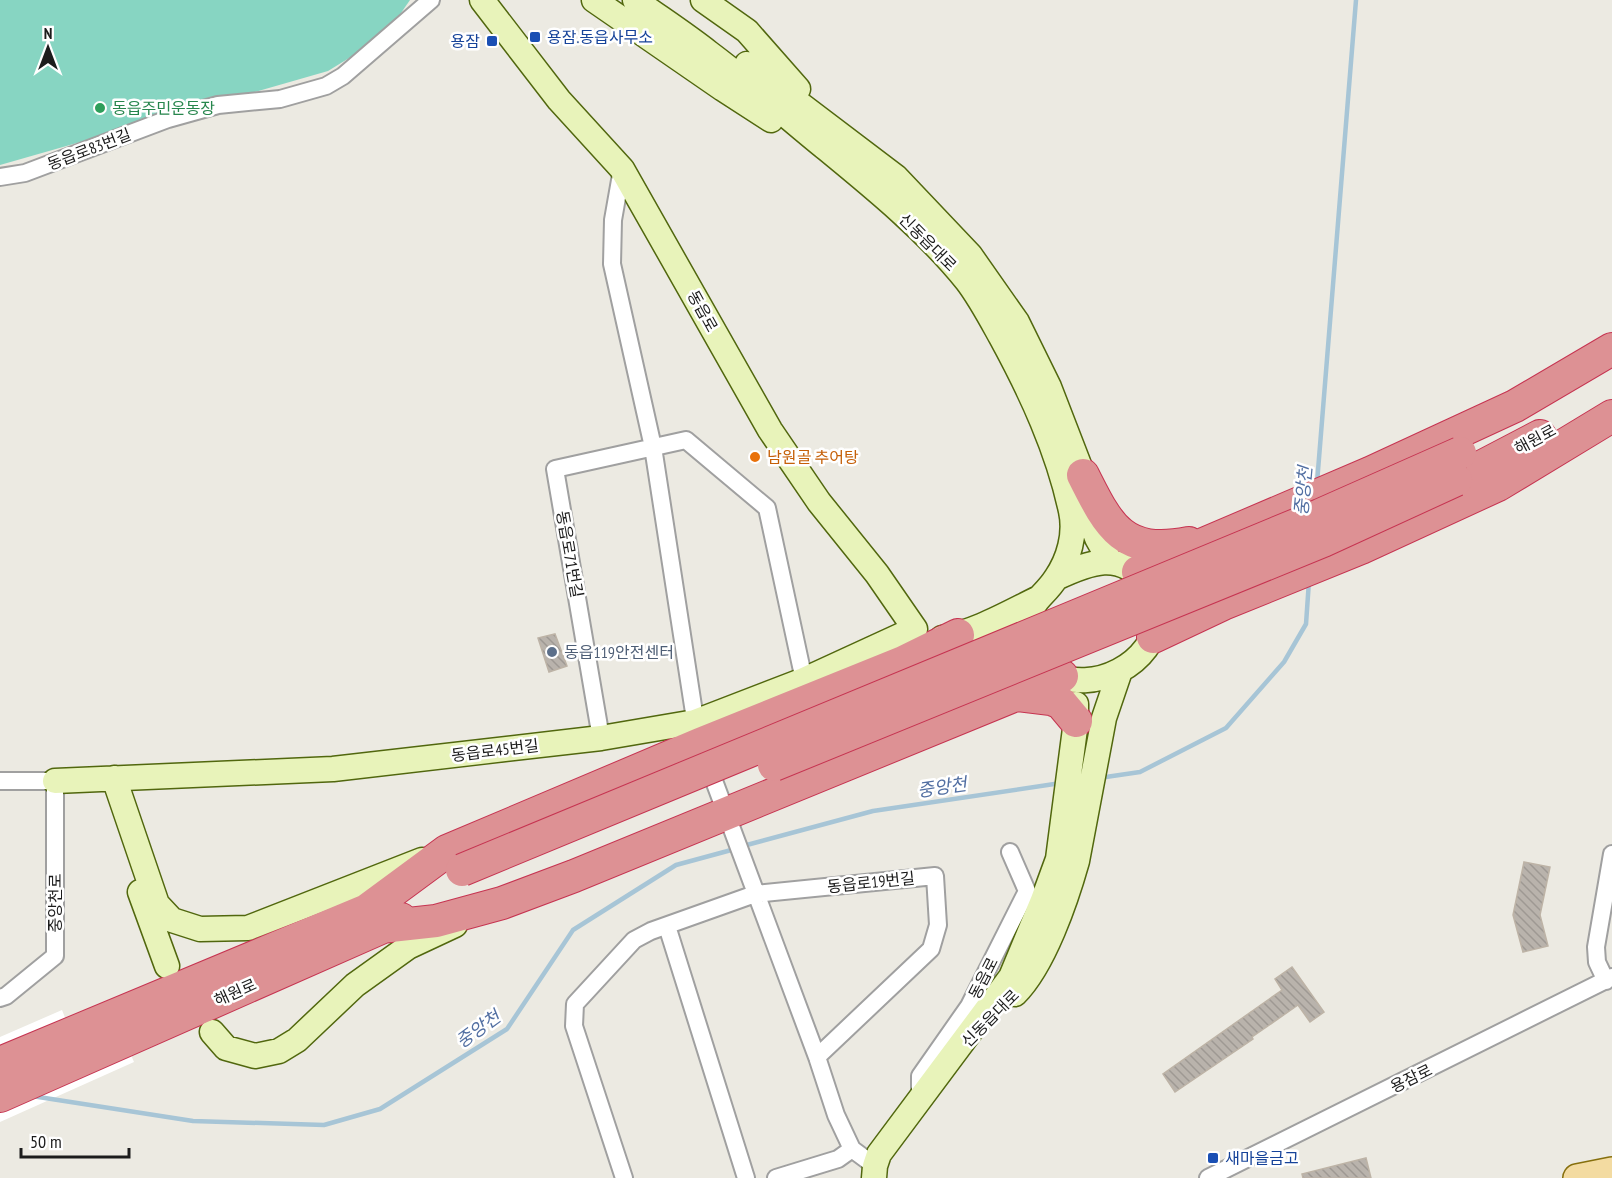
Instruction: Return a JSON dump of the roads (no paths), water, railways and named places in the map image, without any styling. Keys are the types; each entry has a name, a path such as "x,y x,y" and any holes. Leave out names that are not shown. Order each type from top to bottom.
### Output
{"highway":[{"path":"1124,567 1225,536 1370,473 1515,405 1612,350"},
{"name":"해원로","path":"1458,467 1539,415 1612,373"},
{"name":"해원로","path":"1458,467 1547,433 1612,395"},
{"path":"1153,637 1223,604 1361,548 1498,484 1612,416"},
{"path":"460,870 1312,545 1458,467"},
{"path":"1083,475 1102,514 1118,534 1145,545 1176,546 1225,536"},
{"path":"374,919 698,733 916,648 958,635"},
{"path":"374,919 436,921 502,903 728,819 1018,694 1067,678"},
{"path":"1018,694 1051,699 1090,720"},
{"name":"해원로","path":"0,1096 125,1041 374,919 460,870"},
{"name":"해원로","path":"0,1064 71,1032 374,919"}],"main road":[{"path":"594,0 723,89 854,172"},
{"name":"신동읍대로","path":"635,0 710,53 854,172 924,235 968,282 992,320 1031,392 1072,513 1073,542 1056,578"},
{"name":"신동읍대로","path":"657,0 722,45 896,177 970,255 1017,322 1049,387 1083,475 1090,520 1097,538 1124,567"},
{"path":"702,0 747,32 829,125"},
{"name":"동읍로","path":"485,2 560,100 622,169 770,430 819,502 877,574 916,648"},
{"path":"1083,566 1124,567 1155,594 1157,618 1153,637 1146,648 1120,671 1105,677 1067,678 1046,668 1030,644 1029,613 1039,598 1056,578 1083,566"},
{"path":"958,635 1039,598"},
{"path":"916,648 937,654 1011,642 1030,644"},
{"name":"동읍로45번길","path":"55,780 333,769 601,738 698,733 804,680 916,648"},
{"name":"신동읍대로","path":"920,1100 956,1053 1020,989 1047,945 1071,884 1067,860 1090,720 1120,671"},
{"name":"신동읍대로","path":"1067,678 1076,700 1090,720"},
{"path":"108,778 156,904 172,920 200,929 248,928 460,870"},
{"path":"108,778 167,966"},
{"path":"212,1032 226,1048 255,1056 279,1052 297,1040 355,985 408,947 502,903"},
{"path":"875,1172 879,1154 920,1100"},
{"path":"1577,1178 1612,1172"}],"street":[{"name":"동읍로83번길","path":"0,177 25,173 168,119 218,105 279,99 326,86 343,76 431,0"},
{"path":"622,169 613,220 612,264 653,447 698,733 753,890 817,1057 836,1115 852,1149 875,1172"},
{"name":"동읍로71번길","path":"601,738 555,469 686,440 767,508 804,680"},
{"path":"0,781 55,780"},
{"name":"중앙천로","path":"0,998 6,996 55,956 55,780"},
{"name":"동읍로","path":"920,1100 920,1076 969,1006 1027,891 1010,852"},
{"path":"1609,979 1597,962 1596,947 1612,854"},
{"name":"동읍로19번길","path":"624,1178 574,1026 574,1004 634,940 753,890 935,876 938,925 931,949 817,1057"},
{"path":"667,926 746,1178"},
{"name":"용잠로","path":"1208,1178 1609,979"},
{"path":"776,1178 838,1159 852,1149"}],"waterway":[{"name":"중앙천","path":"1317,483 1356,0"},
{"name":"중앙천","path":"1099,778 1140,772 1226,728 1284,662 1306,624 1309,581"},
{"name":"중앙천","path":"743,846 873,811 1061,783"},
{"name":"중앙천","path":"32,1096 193,1121 324,1125 380,1109 507,1029 573,930 676,865 735,849"}],"place":[{"name":"용잠.동읍사무소","path":"535,37"},
{"name":"용잠","path":"492,41"},
{"name":"동읍주민운동장","path":"100,108"},
{"name":"남원골 추어탕","path":"755,457"},
{"name":"동읍119안전센터","path":"552,652"},
{"name":"새마을금고","path":"1213,1158"}]}
